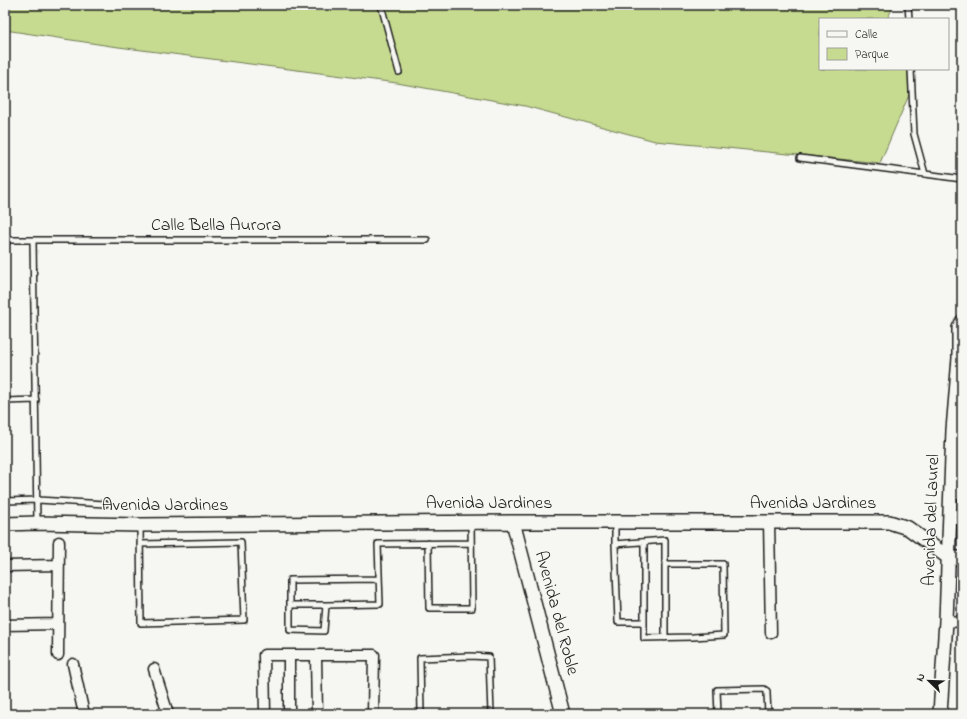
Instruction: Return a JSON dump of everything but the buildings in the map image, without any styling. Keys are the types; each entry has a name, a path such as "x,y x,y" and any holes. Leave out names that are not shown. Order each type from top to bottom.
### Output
{"street":[{"name":"Avenida del Laurel","path":"940,714 949,558 957,494 959,358 961,326"},
{"path":"769,521 771,633"},
{"name":"Avenida Jardines","path":"5,524 37,523 140,525 513,522 889,522 908,528 949,558"},
{"name":"Avenida del Roble","path":"513,522 563,714"},
{"path":"58,655 59,542"},
{"path":"949,558 962,558"},
{"path":"5,566 59,565"},
{"path":"946,621 962,622"},
{"path":"5,625 58,624"},
{"path":"264,714 264,655 374,655 372,714"},
{"path":"289,656 289,714"},
{"path":"316,656 317,714"},
{"path":"73,664 84,714"},
{"path":"154,669 168,714"}],"lane":[{"path":"381,5 399,72"},
{"path":"908,5 909,18"},
{"path":"911,70 914,134 925,174"},
{"path":"800,158 962,179"},
{"name":"Calle Bella Aurora","path":"5,240 427,240"},
{"path":"33,240 38,500 37,523"},
{"path":"5,401 36,400"},
{"path":"5,501 38,500 105,504"},
{"path":"615,522 618,622 644,622"},
{"path":"428,543 429,608 472,608 471,523"},
{"path":"140,525 140,544 141,623 244,620 241,542 140,544"},
{"path":"615,544 665,540 665,638"},
{"path":"644,542 644,638 724,635 723,564 665,564"},
{"path":"290,605 380,604 378,544 471,543"},
{"path":"326,605 324,631 290,630 290,580 379,580"},
{"path":"421,714 420,658 470,656 489,657 491,714"},
{"path":"718,714 717,690 764,689 767,691 768,714"}],"green space":[{"path":"5,5 894,5 888,18 819,18 819,70 908,70 909,95 880,163 655,141 525,106 397,83 111,46 5,30"}]}
